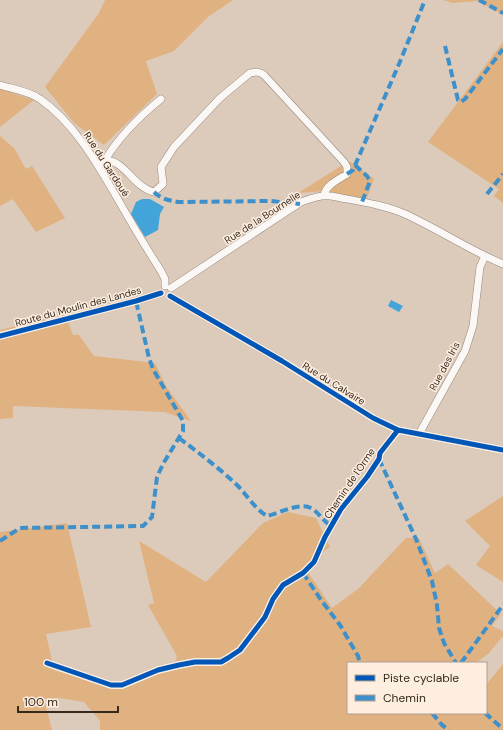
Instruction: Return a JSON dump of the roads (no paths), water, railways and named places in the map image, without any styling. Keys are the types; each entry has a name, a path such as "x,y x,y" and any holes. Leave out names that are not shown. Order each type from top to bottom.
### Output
{"street":[{"path":"105,160 112,160 140,185 154,192 163,184 161,167 174,147 220,98 250,73 261,72 347,167 347,174 330,186 324,192 324,195"},
{"name":"Rue du Gardoué","path":"0,85 40,98 53,109 80,140 98,166 161,271 168,287"},
{"path":"98,166 105,160 112,148 160,98"},
{"name":"Rue de la Bournelle","path":"168,287 301,202 316,196 324,195 383,207 404,214 503,264"},
{"name":"Rue des Iris","path":"419,434 465,351 473,326 480,267 485,256"},
{"path":"168,287 172,292 170,296 165,297 161,293 162,288 168,287"},
{"name":"Route du Moulin des Landes","path":"0,336 136,301 161,293"},
{"name":"Rue du Calvaire","path":"170,296 282,361 373,418 398,430 503,450"},
{"name":"Chemin de l'Orme","path":"47,663 111,686 122,686 158,670 172,666 195,662 221,662 228,658 240,650 251,637 265,617 273,599 284,585 303,573 314,562 325,537 341,509 367,477 379,459 380,453 398,430"}],"water":[{"path":"142,199 150,199 164,207 160,214 158,230 145,237 131,214 136,202"},
{"path":"391,300 403,306 399,312 388,306"}]}
